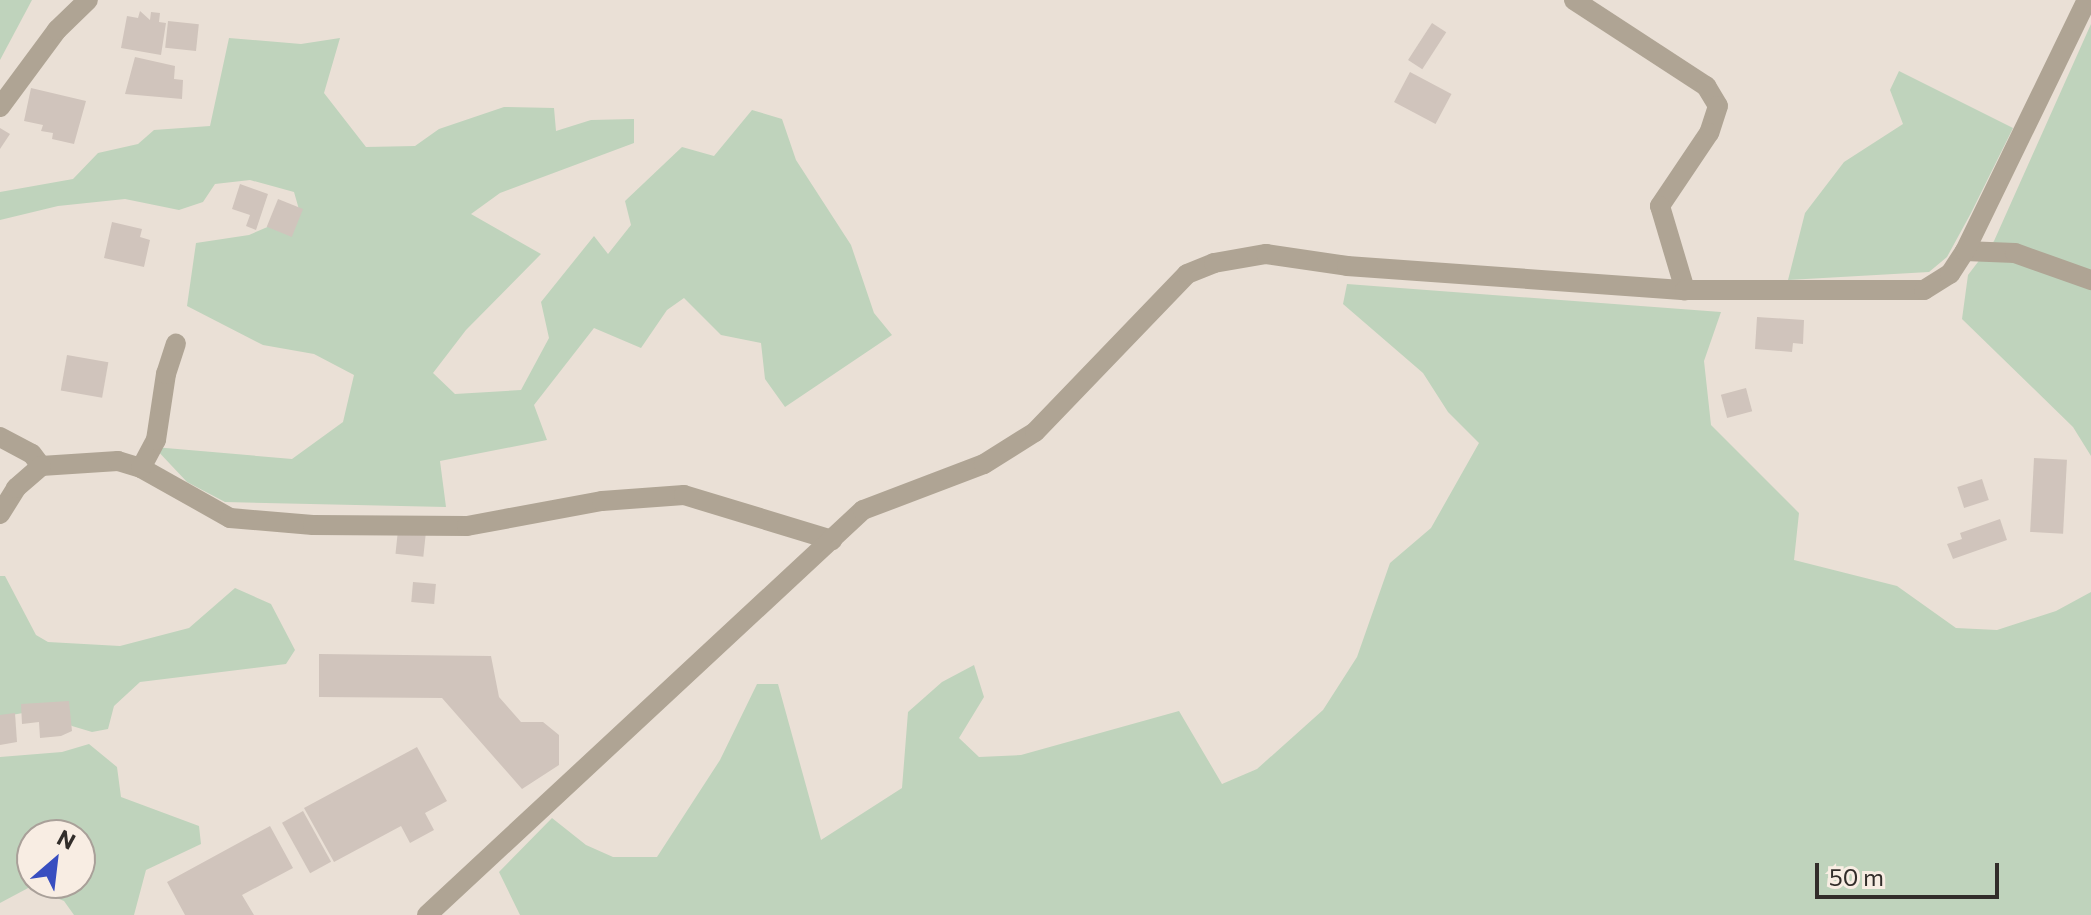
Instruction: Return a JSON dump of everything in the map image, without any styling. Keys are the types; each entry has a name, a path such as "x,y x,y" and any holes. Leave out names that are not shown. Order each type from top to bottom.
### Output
{"street":[{"path":"0,107 57,30 88,0"},
{"path":"1574,0 1706,86 1718,106 1709,133 1660,206 1685,290"},
{"path":"427,915 832,540 876,503 984,464 1035,432 1165,292 1187,274 1214,263 1266,254 1347,266 1685,290 1924,290 1950,274 1965,251 2087,0"},
{"path":"1965,251 2015,253 2091,280"},
{"path":"141,468 156,440 166,374 176,344"},
{"path":"0,437 32,454 41,466"},
{"path":"0,514 16,488 41,466 118,461 141,468 230,518 313,525 394,522 467,526 602,501 684,495 832,540"}],"green space":[{"path":"0,0 32,0 0,60"},
{"path":"2091,24 2091,456 2073,427 1962,319 1968,275 1994,241"},
{"path":"229,38 301,44 340,38 324,93 366,147 415,146 439,129 504,107 554,108 556,131 591,120 634,119 634,143 500,193 471,214 541,254 466,330 433,373 455,394 521,390 549,338 541,302 594,236 608,254 631,225 625,201 682,147 714,156 752,110 782,119 796,160 851,245 874,313 892,335 785,407 765,379 761,343 721,335 684,298 667,310 641,348 594,328 534,405 547,440 440,461 446,507 225,502 187,482 154,447 292,459 343,422 354,375 314,354 263,345 187,306 196,243 249,235 300,213 294,192 250,180 215,184 203,202 179,210 125,199 58,206 0,220 0,192 73,179 98,153 138,144 154,130 210,126"},
{"path":"1899,71 2013,128 1971,213 1947,257 1929,272 1788,280 1805,213 1844,162 1903,124 1890,90"},
{"path":"1347,284 1721,312 1704,361 1711,425 1799,513 1794,560 1897,586 1956,628 1997,630 2056,611 2091,592 2091,915 520,915 499,872 552,818 586,845 613,857 657,857 720,760 757,684 778,684 821,840 902,788 908,712 942,682 974,665 984,697 959,738 979,757 1021,755 1179,711 1222,784 1257,769 1323,710 1357,657 1390,563 1431,528 1479,443 1448,412 1423,373 1343,304"},
{"path":"0,576 5,576 36,635 48,642 120,646 189,628 235,588 271,604 295,650 286,664 140,682 114,706 108,729 92,732 72,726 46,709 0,717"},
{"path":"89,744 117,767 121,797 199,826 201,844 146,870 134,915 74,915 59,899 96,899 96,819 16,819 16,894 0,903 0,757 62,752"}],"building":[{"path":"140,11 150,20 151,12 160,13 159,22 166,23 161,55 121,48 127,16 138,18"},
{"path":"168,21 199,24 196,51 165,48"},
{"path":"1432,23 1446,32 1422,69 1408,60"},
{"path":"135,57 175,66 174,79 183,80 182,99 125,94"},
{"path":"1410,72 1451,94 1436,124 1394,102"},
{"path":"31,88 86,101 74,144 52,139 53,133 41,131 43,125 24,121"},
{"path":"0,128 10,134 0,149"},
{"path":"240,184 268,194 256,230 246,226 250,215 232,209"},
{"path":"278,199 303,209 292,237 267,227"},
{"path":"112,222 142,229 140,237 150,240 144,267 104,258"},
{"path":"1757,317 1804,320 1803,344 1793,343 1792,352 1755,349"},
{"path":"67,355 108,362 102,398 61,390"},
{"path":"1746,388 1752,411 1727,418 1721,395"},
{"path":"2034,458 2067,460 2063,534 2030,532"},
{"path":"1982,479 1989,500 1964,508 1957,487"},
{"path":"2000,519 2007,540 1953,559 1947,544 1962,539 1960,533"},
{"path":"398,530 426,533 423,557 395,554"},
{"path":"413,582 436,584 434,604 411,602"},
{"path":"319,654 491,656 499,697 521,722 543,722 559,735 559,765 522,789 442,698 319,697"},
{"path":"69,701 72,731 61,736 40,738 39,722 22,724 21,704"},
{"path":"15,713 17,742 0,745 0,715"},
{"path":"417,747 447,801 425,813 434,830 410,843 401,826 334,862 304,808"},
{"path":"303,811 331,862 310,873 282,823"},
{"path":"270,826 293,868 242,895 254,915 185,915 167,882"}]}
